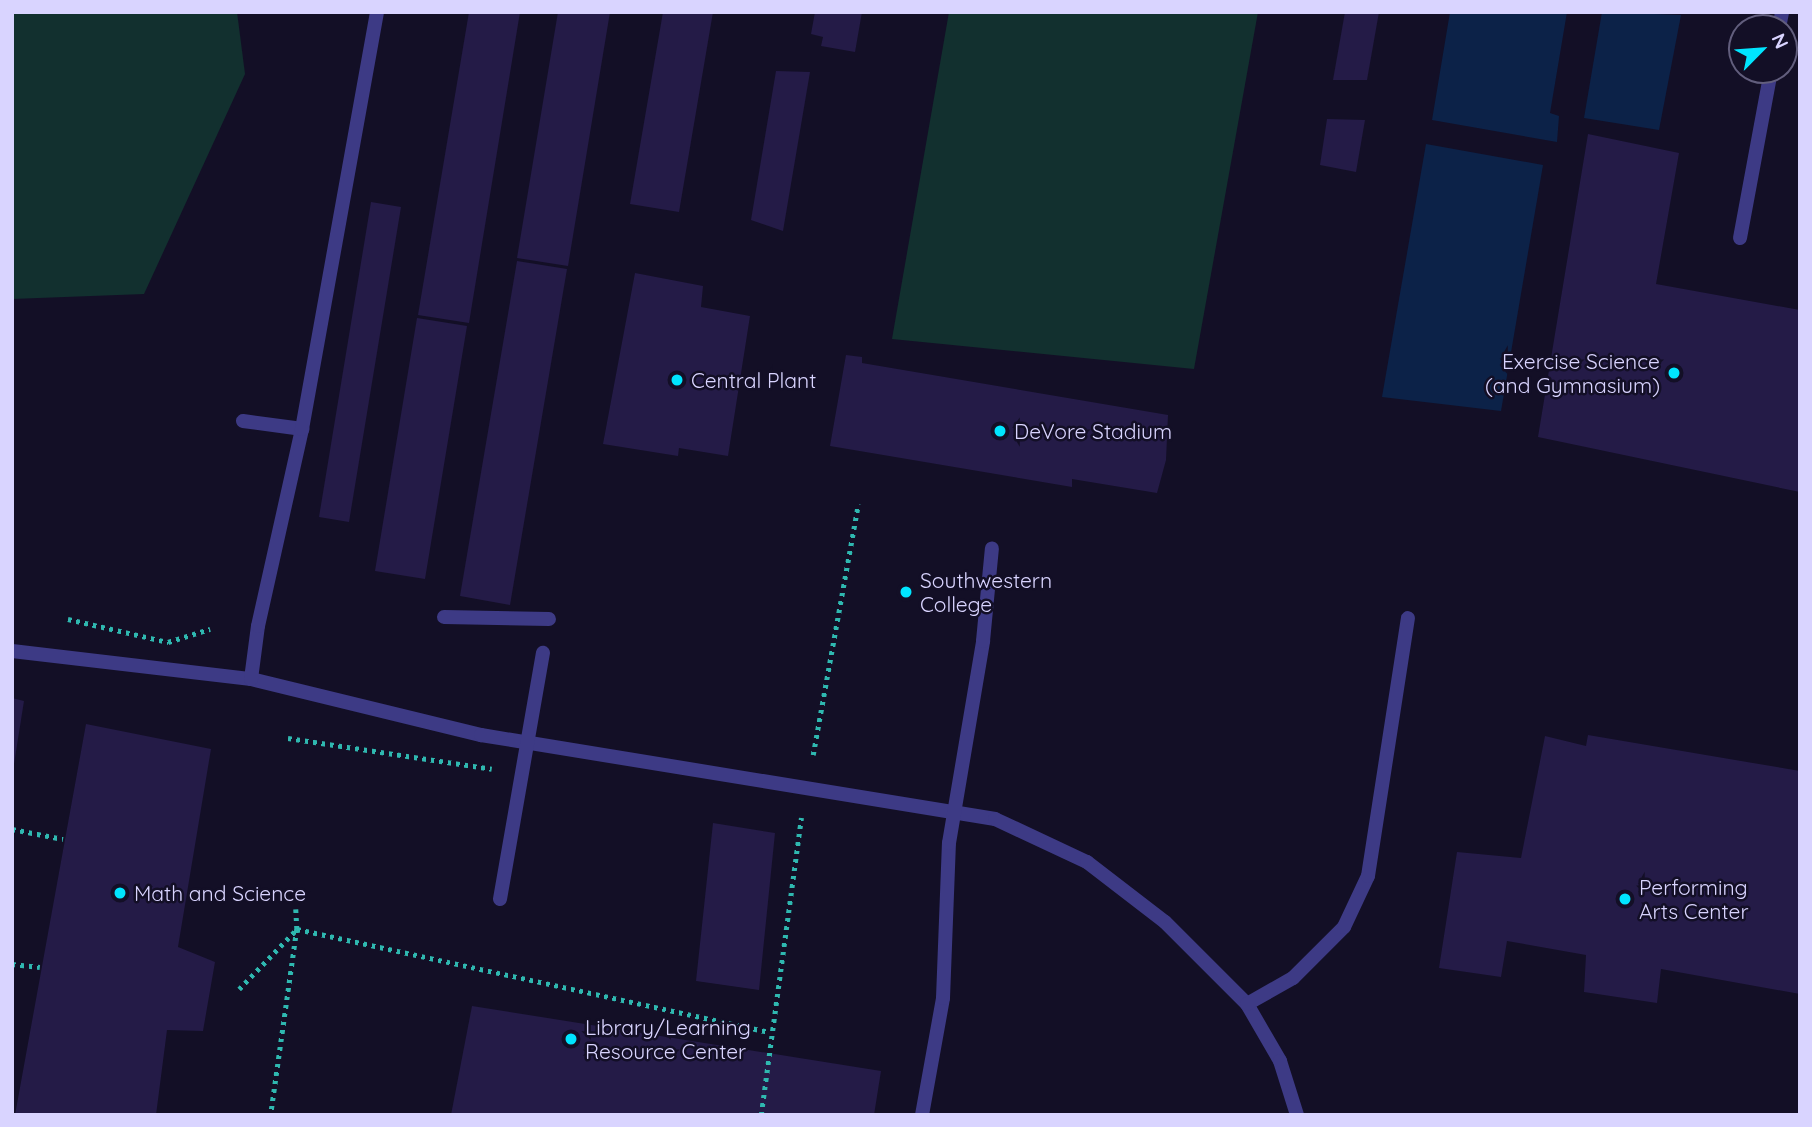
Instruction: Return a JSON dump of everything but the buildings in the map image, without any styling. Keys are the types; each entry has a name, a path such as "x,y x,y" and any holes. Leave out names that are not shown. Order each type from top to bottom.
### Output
{"lane":[{"path":"251,678 258,626 302,429 377,12"},
{"path":"1740,238 1768,84"},
{"path":"243,421 302,429"},
{"path":"922,1115 943,998 949,843 983,641 992,548"},
{"path":"444,617 549,619"},
{"path":"1247,1004 1293,978 1344,927 1368,876 1408,618"},
{"path":"12,651 251,678 529,742 995,819 1087,862 1165,922 1247,1004 1280,1061 1297,1115"},
{"path":"500,899 543,653"}],"path":[{"path":"813,755 858,504"},
{"path":"68,619 167,642 210,629"},
{"path":"288,738 492,769"},
{"path":"761,1115 769,1032 801,818"},
{"path":"12,830 64,839"},
{"path":"271,1115 297,929 296,909"},
{"path":"297,929 769,1032"},
{"path":"239,989 297,929"},
{"path":"12,964 40,967"}],"green space":[{"path":"12,12 237,12 245,74 144,294 12,299"},
{"path":"949,12 1258,12 1194,369 892,339"}],"water":[{"path":"1450,12 1567,12 1550,113 1559,116 1557,142 1432,120"},
{"path":"1602,12 1681,15 1659,130 1584,118"},
{"path":"1426,144 1543,165 1501,411 1382,397"}],"place":[{"name":"Exercise Science (and Gymnasium)","path":"1674,373"},
{"name":"Central Plant","path":"677,380"},
{"name":"DeVore Stadium","path":"1000,431"},
{"name":"Southwestern College","path":"906,592"},
{"name":"Math and Science","path":"120,893"},
{"name":"Performing Arts Center","path":"1625,899"},
{"name":"Library/Learning Resource Center","path":"571,1039"}]}
